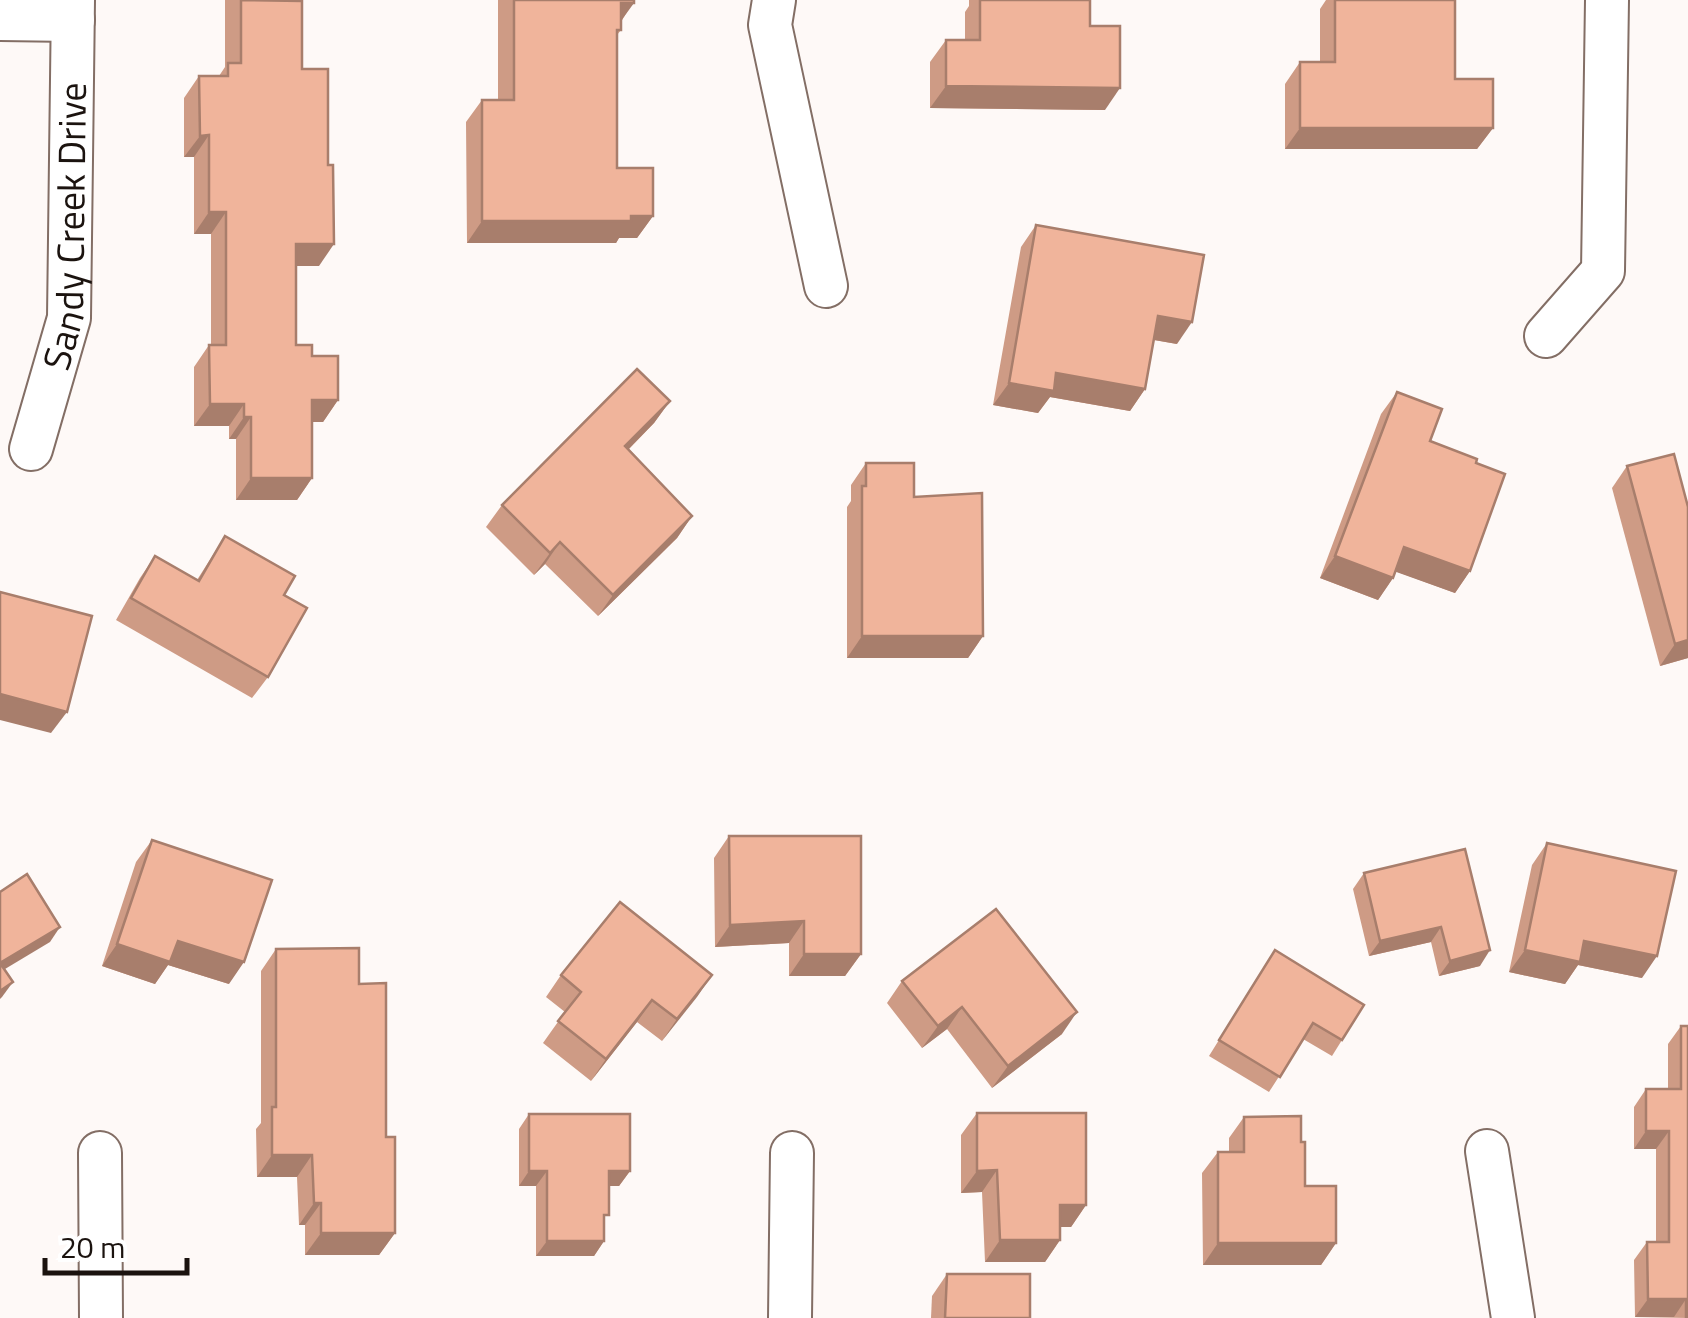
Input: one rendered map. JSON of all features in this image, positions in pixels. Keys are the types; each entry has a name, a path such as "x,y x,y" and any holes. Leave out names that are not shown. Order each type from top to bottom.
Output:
{"street":[{"path":"774,0 770,25 826,286"},
{"path":"1546,336 1603,271 1607,0"},
{"path":"0,19 73,10"},
{"name":"Sandy Creek Drive","path":"31,448 69,318 73,10"},
{"path":"1486,1151 1513,1318"},
{"path":"100,1153 101,1318"},
{"path":"790,1318 792,1153"}],"building":[{"path":"241,0 302,1 302,69 328,69 328,165 333,165 334,244 296,244 296,345 312,345 312,356 338,356 338,400 312,400 312,478 251,478 251,417 244,417 244,404 210,404 209,345 226,345 226,212 209,212 209,135 200,136 199,76 228,76 228,63 241,63"},
{"path":"514,0 634,0 621,3 621,30 617,30 617,168 653,168 653,216 631,216 631,221 482,221 482,100 514,100"},
{"path":"980,0 1090,0 1090,26 1120,26 1120,88 946,86 946,40 980,40"},
{"path":"1335,0 1455,0 1455,79 1493,79 1493,128 1300,128 1300,62 1335,62"},
{"path":"1036,225 1204,255 1192,322 1158,316 1145,389 1056,373 1054,391 1009,383"},
{"path":"637,369 670,401 625,446 692,516 613,595 560,542 550,553 502,505"},
{"path":"1397,392 1442,409 1430,441 1505,474 1470,571 1404,547 1393,578 1335,556"},
{"path":"1674,454 1688,507 1688,640 1675,644 1627,466"},
{"path":"866,463 914,463 914,497 982,493 983,636 862,636 862,486 866,486"},
{"path":"225,536 295,576 284,595 307,608 268,677 131,598 155,556 199,581"},
{"path":"0,592 92,616 67,712 0,694"},
{"path":"729,836 861,836 861,954 804,954 804,921 730,925"},
{"path":"152,840 272,880 244,962 178,941 170,962 117,944"},
{"path":"1547,843 1676,871 1657,956 1584,941 1580,962 1525,950"},
{"path":"1465,849 1490,950 1450,961 1441,927 1380,941 1364,873"},
{"path":"27,874 60,927 0,963 0,892"},
{"path":"620,902 712,975 677,1019 652,1000 606,1059 558,1021 581,992 561,975"},
{"path":"996,909 1077,1012 1008,1066 962,1007 938,1026 902,981"},
{"path":"359,948 359,984 386,983 386,1137 395,1137 395,1233 321,1233 321,1203 314,1203 312,1155 272,1155 272,1107 276,1107 276,949"},
{"path":"1275,950 1364,1005 1342,1040 1313,1023 1280,1077 1219,1040"},
{"path":"0,963 13,982 0,991"},
{"path":"1681,1026 1688,1026 1688,1318 1686,1299 1648,1299 1647,1242 1669,1242 1669,1131 1646,1131 1646,1089 1681,1089"},
{"path":"977,1113 1086,1113 1086,1205 1060,1205 1060,1240 1000,1240 997,1170 977,1171"},
{"path":"529,1114 630,1114 630,1171 609,1171 609,1215 604,1215 604,1241 547,1241 547,1171 529,1171"},
{"path":"1301,1116 1305,1186 1336,1186 1336,1243 1218,1243 1218,1152 1244,1152 1244,1117"},
{"path":"947,1274 1030,1274 1030,1318 945,1318"}]}
